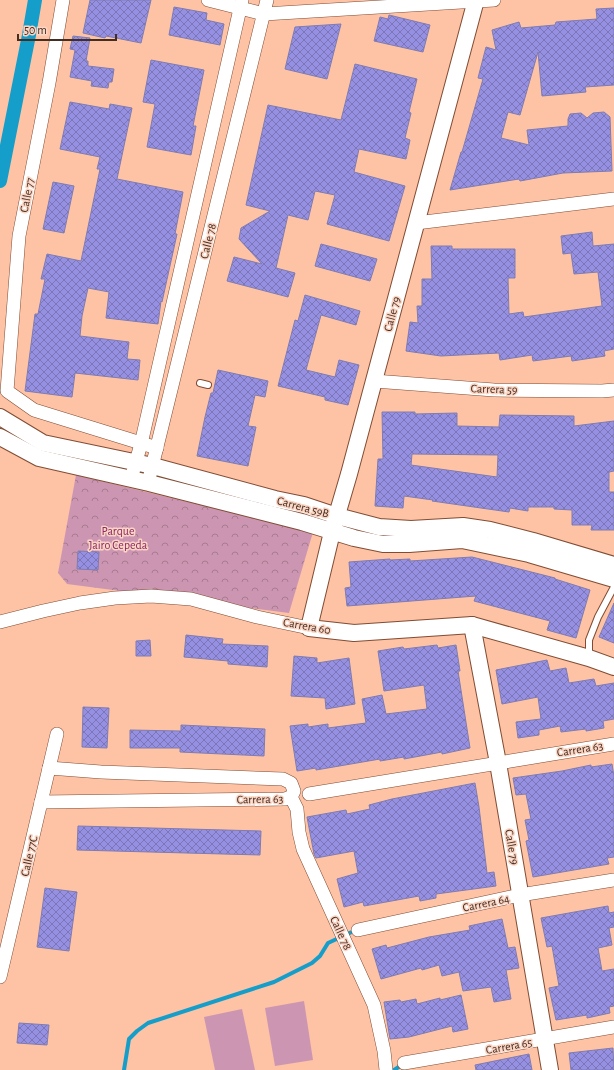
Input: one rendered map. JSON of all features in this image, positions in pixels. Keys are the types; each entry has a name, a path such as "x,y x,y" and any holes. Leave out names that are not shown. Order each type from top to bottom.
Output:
{"street":[{"name":"Calle 77","path":"63,0 49,83 19,236 7,392 34,410 141,444"},
{"path":"208,0 241,4 264,14 494,0"},
{"name":"Calle 78","path":"148,483 267,0"},
{"name":"Calle 79","path":"309,628 332,532 476,1"},
{"name":"Calle 78","path":"131,479 141,444 241,4"},
{"path":"416,223 614,199"},
{"name":"Carrera 59","path":"374,381 494,390 614,390"},
{"name":"Carrera 59B","path":"0,417 44,443 153,466 275,499 304,505 337,516 379,527 411,529 463,526 490,530 531,548 614,579"},
{"name":"Carrera 59B","path":"0,437 40,458 148,483 302,522 354,538 383,544 462,540 531,548 614,565"},
{"path":"141,444 157,448"},
{"name":"Carrera 60","path":"0,622 80,603 115,598 151,596 191,599 257,617 309,628 354,633 472,625 589,658 614,667"},
{"name":"Calle 79","path":"472,625 498,763 550,1070"},
{"name":"Calle 77C","path":"0,977 57,734"},
{"name":"Carrera 63","path":"309,794 614,744"},
{"name":"Carrera 63","path":"41,802 285,799 291,797 294,792 292,785 287,780 283,779 101,772 50,768"},
{"name":"Calle 78","path":"291,797 297,809 299,832 304,849 374,1005 384,1051 386,1070"},
{"name":"Carrera 64","path":"358,930 520,896 614,880"},
{"name":"Carrera 65","path":"404,1063 614,1027"}],"lane":[{"path":"200,383 208,385"},
{"path":"589,658 590,640 598,617 614,587"}],"green space":[{"name":"Parque Jairo Cepeda","path":"76,475 313,532 289,613 67,584 58,573"},
{"path":"304,1001 313,1060 275,1066 265,1008"},
{"path":"242,1009 255,1070 215,1070 204,1017"}],"building":[{"path":"90,0 151,0 141,43 83,33"},
{"path":"174,7 207,13 206,20 224,24 220,45 169,35"},
{"path":"614,8 614,85 585,87 586,92 542,96 538,52 520,115 508,112 501,138 529,145 527,130 568,126 570,114 581,113 587,118 593,113 604,112 610,117 612,171 563,173 520,181 519,179 450,190 483,79 478,78 486,47 496,50 492,30 519,22 521,28 555,25 556,22 597,19 596,9"},
{"path":"389,15 430,25 423,52 374,41 380,17 388,19"},
{"path":"341,24 327,79 285,69 295,27"},
{"path":"73,36 90,38 86,61 88,61 88,66 114,69 112,82 109,82 108,88 91,86 92,81 70,77 75,50 70,49"},
{"path":"151,60 204,70 193,126 196,126 191,155 147,147 155,104 143,102"},
{"path":"355,64 417,79 409,112 411,113 405,138 410,140 406,159 359,149 354,172 405,186 389,241 327,224 335,195 315,191 308,220 288,215 276,268 295,273 288,297 227,281 234,257 262,264 239,239 241,228 270,211 246,205 268,105 341,120"},
{"path":"70,102 109,109 110,104 132,108 117,179 183,192 175,234 177,234 162,302 161,301 158,324 106,318 109,292 88,288 82,316 80,336 129,342 127,359 140,360 138,380 75,373 72,397 25,391 35,314 38,314 45,279 41,279 47,254 81,261 100,169 97,169 100,157 60,149"},
{"path":"53,182 74,186 64,233 43,229"},
{"path":"592,232 593,246 614,244 614,349 604,351 605,356 572,361 571,356 533,361 532,355 500,360 499,353 441,356 406,351 410,322 418,323 417,306 422,306 422,279 432,279 431,246 452,246 452,249 515,249 515,278 508,278 509,314 523,312 524,317 602,306 598,272 574,274 571,253 563,254 561,236"},
{"path":"321,244 377,259 370,281 315,266"},
{"path":"305,295 360,311 356,325 321,315 306,370 335,377 339,360 359,365 348,405 325,400 325,397 278,386 295,320 298,321"},
{"path":"218,370 268,381 265,397 255,395 248,426 256,427 248,466 197,456 205,417 211,393 213,393"},
{"path":"382,412 415,412 415,414 457,413 457,426 499,427 500,415 574,416 574,426 614,421 614,471 609,472 609,492 614,492 614,530 591,530 592,525 572,525 572,510 554,509 554,507 528,507 528,511 510,508 509,512 404,496 403,508 375,506 378,459 383,459","holes":["412,454 498,455 497,477 411,465"]},
{"path":"78,551 99,552 98,570 77,569"},
{"path":"472,557 555,578 590,590 576,638 547,630 550,621 474,601 476,596 347,606 345,588 351,587 349,562 390,559 410,559 410,561"},
{"path":"614,603 614,643 599,637"},
{"path":"186,635 223,639 222,644 268,646 267,667 228,664 228,661 184,657"},
{"path":"150,640 151,656 136,656 136,641"},
{"path":"437,645 438,648 456,645 460,671 458,671 470,748 442,754 442,752 404,759 404,757 380,761 380,759 316,770 316,768 297,771 290,726 308,724 308,727 328,724 328,728 366,723 362,699 382,695 386,714 427,709 424,685 384,691 378,651 403,647 404,649"},
{"path":"294,656 317,658 317,663 349,658 355,704 326,709 325,698 291,696"},
{"path":"547,660 550,671 566,668 569,683 594,679 596,686 614,683 614,719 603,721 604,728 586,731 586,729 561,732 560,726 539,730 539,735 518,738 516,722 541,719 538,697 502,704 496,670"},
{"path":"83,707 109,708 107,748 82,747"},
{"path":"181,725 265,729 264,756 180,752 180,748 130,748 130,730 181,731"},
{"path":"612,764 614,776 614,857 607,858 609,864 533,877 526,841 529,840 525,820 531,819 526,794 516,795 513,778 591,765 591,767"},
{"path":"475,783 487,873 494,872 496,886 436,894 436,898 420,901 419,896 364,906 363,902 344,907 337,879 358,873 354,851 316,858 307,817 346,810 347,814 370,809 369,805 392,799"},
{"path":"78,826 261,831 260,855 77,850"},
{"path":"45,888 77,892 69,951 37,947"},
{"path":"608,906 609,913 614,912 614,927 609,928 612,945 598,948 602,971 614,969 614,1006 609,1007 610,1013 587,1018 587,1015 556,1020 549,988 559,986 552,946 547,947 541,918"},
{"path":"502,919 508,948 515,947 519,968 506,970 511,999 494,1002 491,987 463,991 459,972 442,976 439,965 422,970 421,968 381,979 372,949 386,945 387,948 429,937 470,930 469,926"},
{"path":"461,995 468,1029 453,1032 452,1026 409,1037 390,1039 384,1002 400,1000 401,1002 416,999 417,1004 440,998 440,1000"},
{"path":"19,1023 49,1025 47,1045 17,1043"},
{"path":"613,1048 614,1070 571,1070 569,1053"},
{"path":"529,1054 532,1070 476,1070 475,1065"}],"waterway":[{"path":"0,181 35,0"},
{"path":"124,1070 129,1039 148,1023 274,982 312,963 320,956 328,943 356,930"},
{"path":"394,1070 402,1065"}]}
